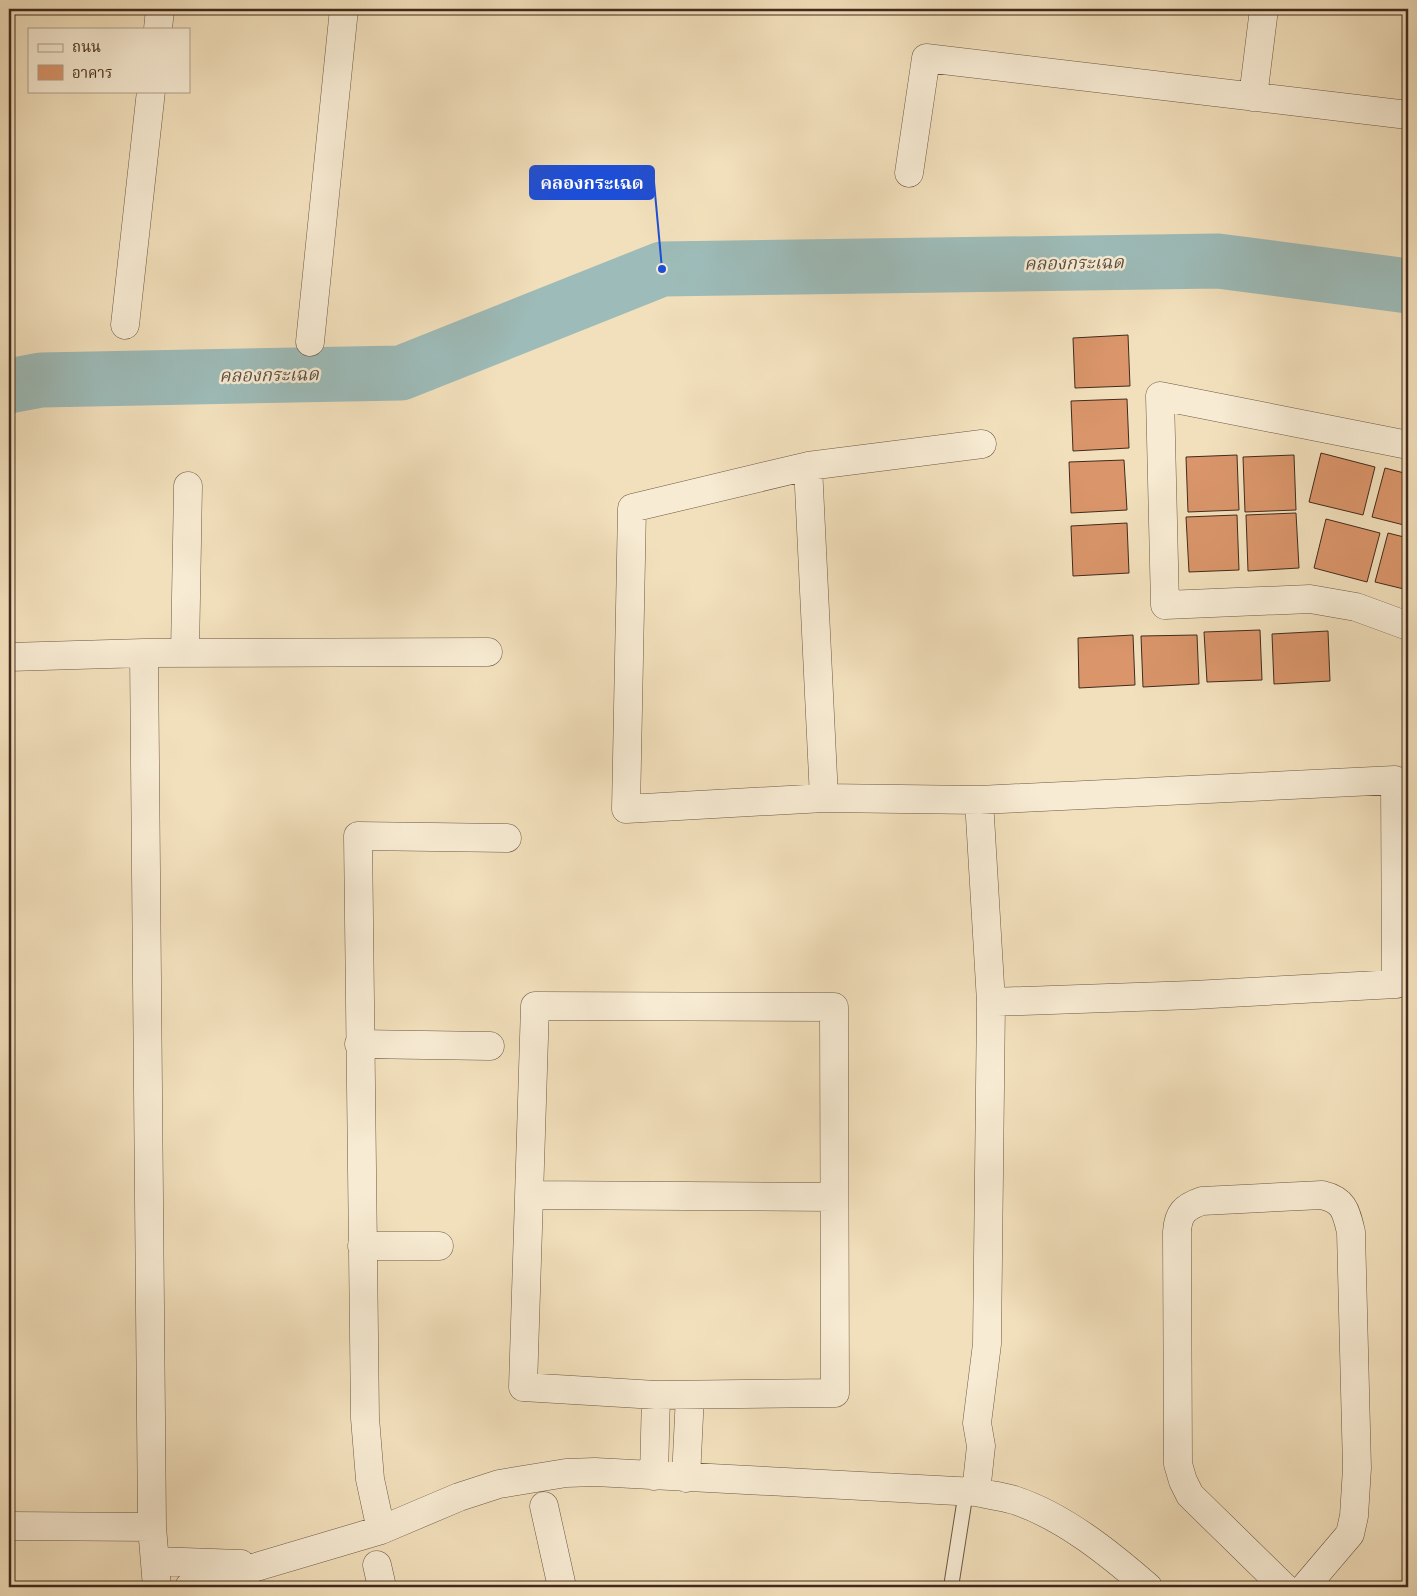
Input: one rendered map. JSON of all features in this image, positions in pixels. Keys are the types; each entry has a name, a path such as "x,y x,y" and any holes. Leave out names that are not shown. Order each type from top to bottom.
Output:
{"street":[{"path":"158,28 160,9"},
{"path":"310,342 344,9"},
{"path":"1253,96 1264,9"},
{"path":"909,173 926,58 1408,115"},
{"path":"125,325 151,92"},
{"path":"1408,444 1160,396 1165,605 1310,599 1356,607 1408,626"},
{"path":"982,444 808,466 632,508 626,809 824,798 979,800 1395,780 1396,984 1193,995 991,1002"},
{"path":"808,466 824,798"},
{"path":"186,653 188,486"},
{"path":"9,657 186,653 488,652"},
{"path":"144,654 152,1527 156,1574 263,1565"},
{"path":"967,1491 981,1446 977,1424 987,1344 991,1002 979,800"},
{"path":"381,1530 370,1479 365,1418 359,1044 358,836 507,838"},
{"path":"535,1006 834,1007 835,1393 656,1394 523,1387 529,1195 535,1006"},
{"path":"359,1044 490,1046"},
{"path":"529,1195 834,1198"},
{"path":"1284,1587 1190,1495 1182,1482 1178,1464 1177,1225 1178,1218 1184,1209 1202,1201 1322,1195 1333,1198 1342,1205 1348,1218 1351,1232 1357,1468 1354,1516 1350,1534 1305,1587"},
{"path":"362,1246 439,1246"},
{"path":"654,1476 656,1394"},
{"path":"686,1478 690,1394"},
{"path":"189,1587 381,1530 459,1497 499,1484 536,1476 595,1472 967,1491 1014,1500 1061,1522 1109,1554 1148,1587"},
{"path":"544,1506 562,1587"},
{"path":"9,1526 152,1527"}],"lane":[{"path":"951,1587 967,1491"}],"building":[{"path":"1128,335 1130,386 1075,388 1073,338"},
{"path":"1127,399 1129,448 1073,451 1071,401"},
{"path":"1321,453 1375,467 1363,515 1309,502"},
{"path":"1237,455 1239,510 1188,512 1186,457"},
{"path":"1294,455 1296,510 1245,512 1243,457"},
{"path":"1124,460 1127,510 1071,513 1069,462"},
{"path":"1385,468 1408,474 1408,526 1372,517"},
{"path":"1296,513 1299,568 1248,571 1246,515"},
{"path":"1237,515 1239,570 1189,572 1186,517"},
{"path":"1326,519 1380,533 1367,582 1314,568"},
{"path":"1127,523 1129,573 1073,576 1071,526"},
{"path":"1388,533 1408,538 1408,590 1375,582"},
{"path":"1260,630 1262,680 1207,682 1204,632"},
{"path":"1328,631 1330,681 1274,684 1272,634"},
{"path":"1133,635 1135,685 1079,688 1078,638"},
{"path":"1197,635 1199,684 1143,687 1141,636"}],"waterway":[{"name":"คลองกระเฉด","path":"9,386 41,380 401,373 662,269 1218,261 1408,286"}],"place":[{"name":"คลองกระเฉด","path":"662,269"}]}
